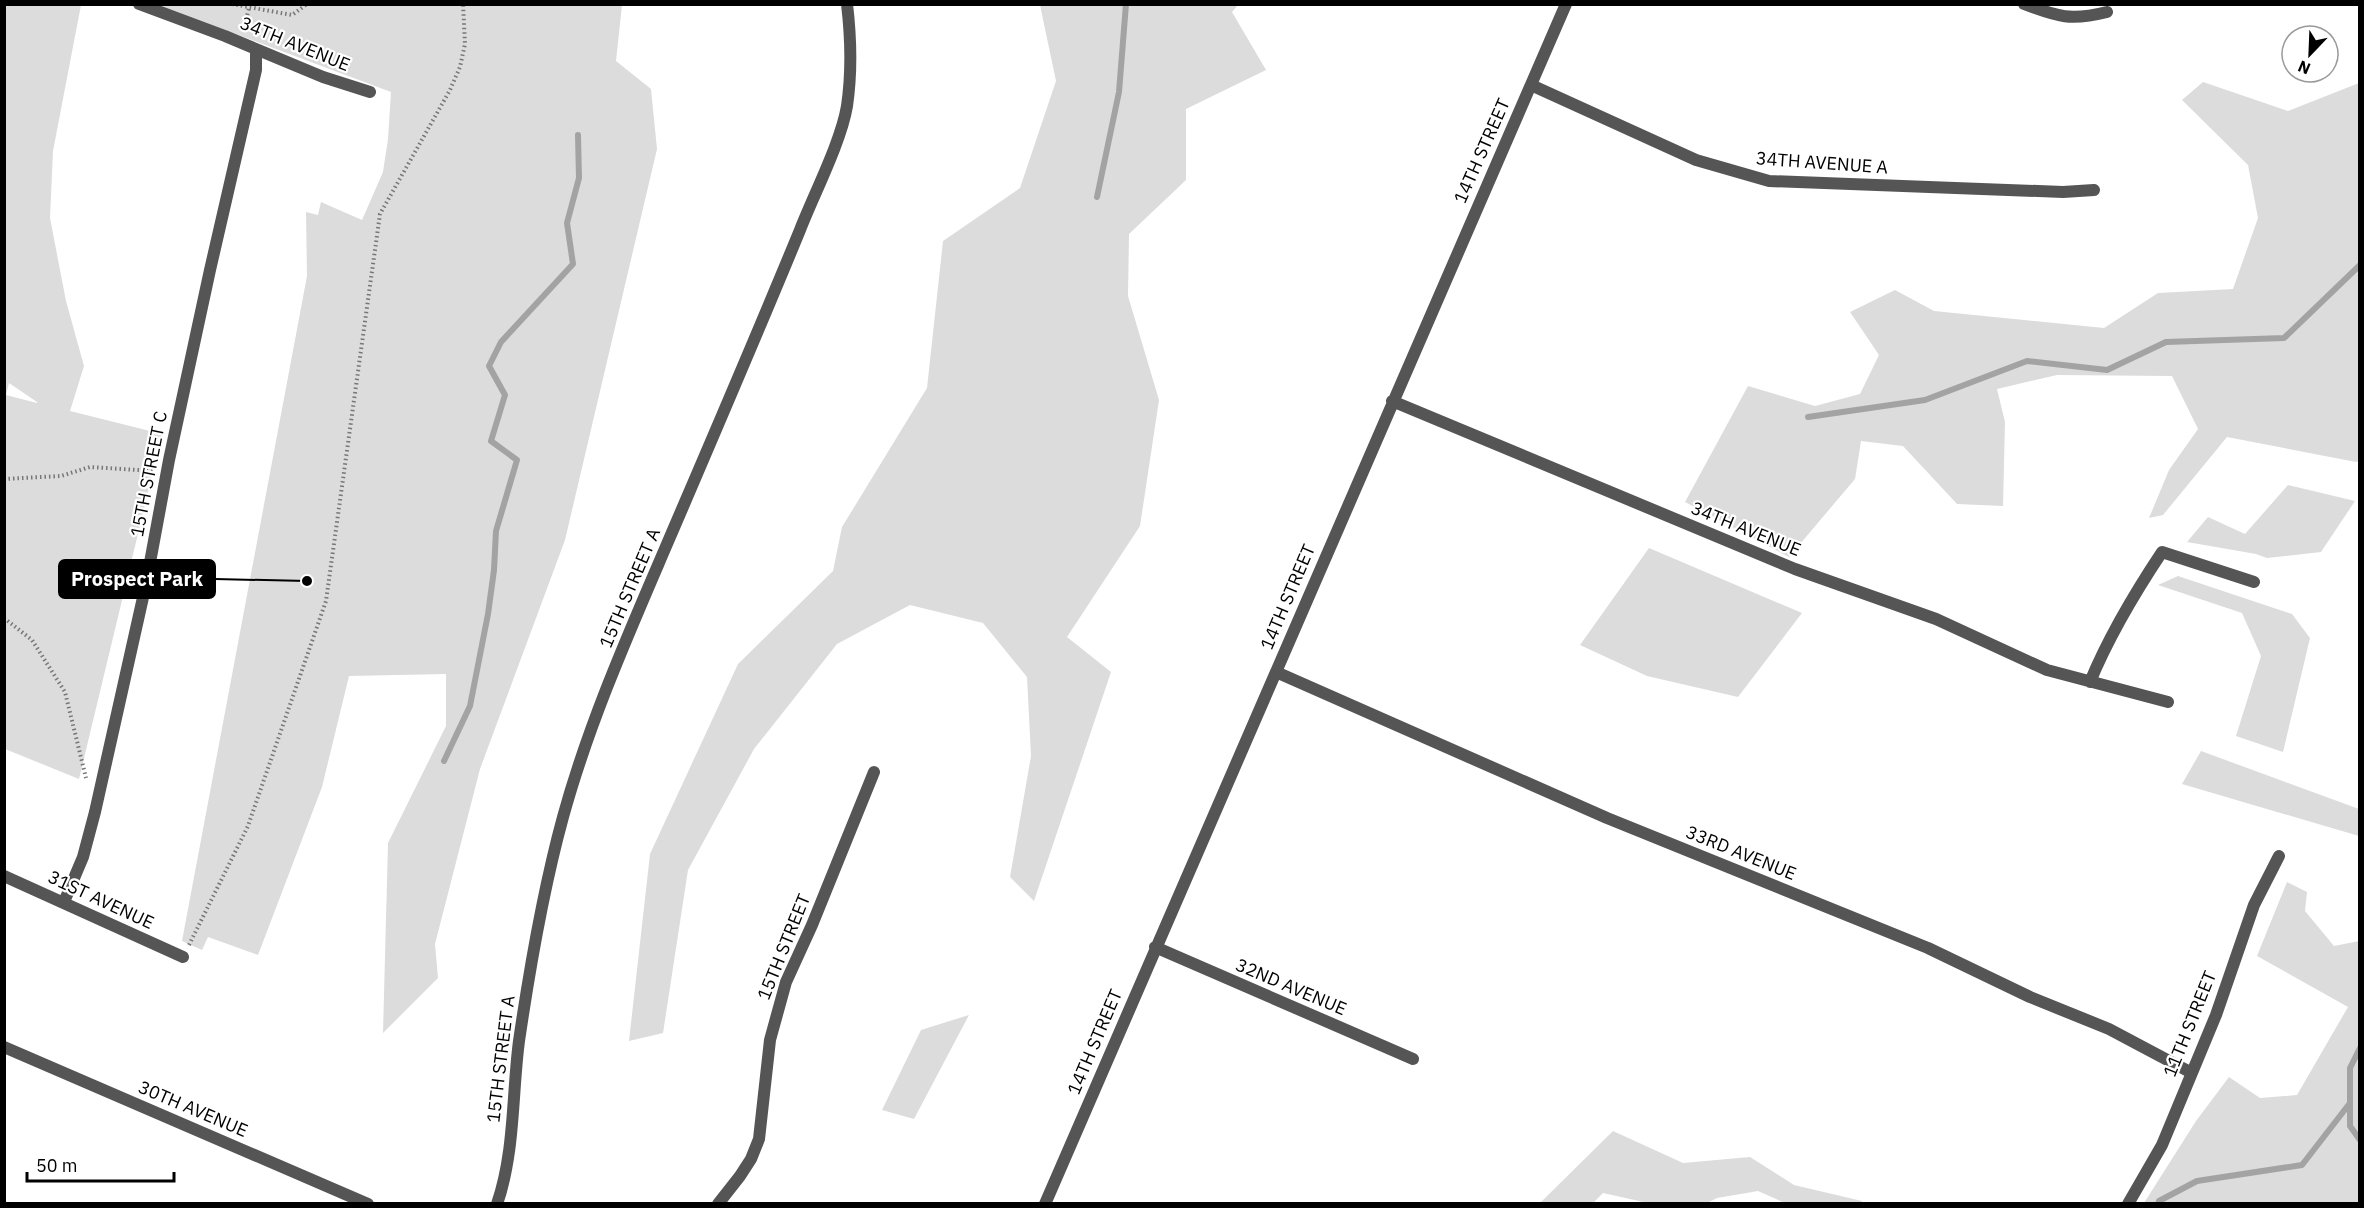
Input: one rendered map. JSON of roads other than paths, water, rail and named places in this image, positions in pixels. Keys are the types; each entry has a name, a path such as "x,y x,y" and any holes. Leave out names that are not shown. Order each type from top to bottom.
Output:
{"street":[{"name":"34TH AVENUE","path":"139,4 225,36 323,77 370,92"},
{"name":"15TH STREET A","path":"497,1203 508,1155 519,1042 551,862 564,813 635,619 837,140 847,108 850,71 847,4"},
{"name":"14TH STREET","path":"1045,1203 1566,4"},
{"path":"2024,4 2055,16 2074,18 2107,12"},
{"name":"15TH STREET C","path":"64,902 83,857 146,584 166,472 256,70 256,50"},
{"name":"34TH AVENUE A","path":"1531,85 1696,160 1769,181 2063,192 2094,190"},
{"name":"34TH AVENUE","path":"1392,401 1784,564 1936,619 2047,670 2168,702"},
{"path":"2090,682 2127,604 2162,552 2254,582"},
{"name":"33RD AVENUE","path":"1276,672 1607,818 1928,948 2030,997 2109,1029 2190,1072"},
{"name":"15TH STREET","path":"718,1203 751,1159 759,1139 771,1040 786,982 812,925 874,772"},
{"name":"11TH STREET","path":"2128,1203 2162,1145 2190,1072 2216,1015 2254,905 2279,856"},
{"name":"31ST AVENUE","path":"4,876 183,957"},
{"name":"32ND AVENUE","path":"1155,947 1413,1059"},
{"name":"30TH AVENUE","path":"4,1047 368,1203"}],"waterway":[{"path":"1097,197 1119,92 1126,4"},
{"path":"444,761 470,706 488,614 496,531 517,460 491,441 505,395 489,366 501,342 573,264 567,223 579,178 578,135"},
{"path":"1808,417 1925,400 2027,361 2107,370 2166,342 2284,338 2360,265"},
{"path":"2360,1048 2350,1068 2350,1126 2360,1140"},
{"path":"2158,1204 2159,1201 2197,1181 2302,1165 2350,1103"}],"place":[{"name":"Prospect Park","path":"307,581"}]}
